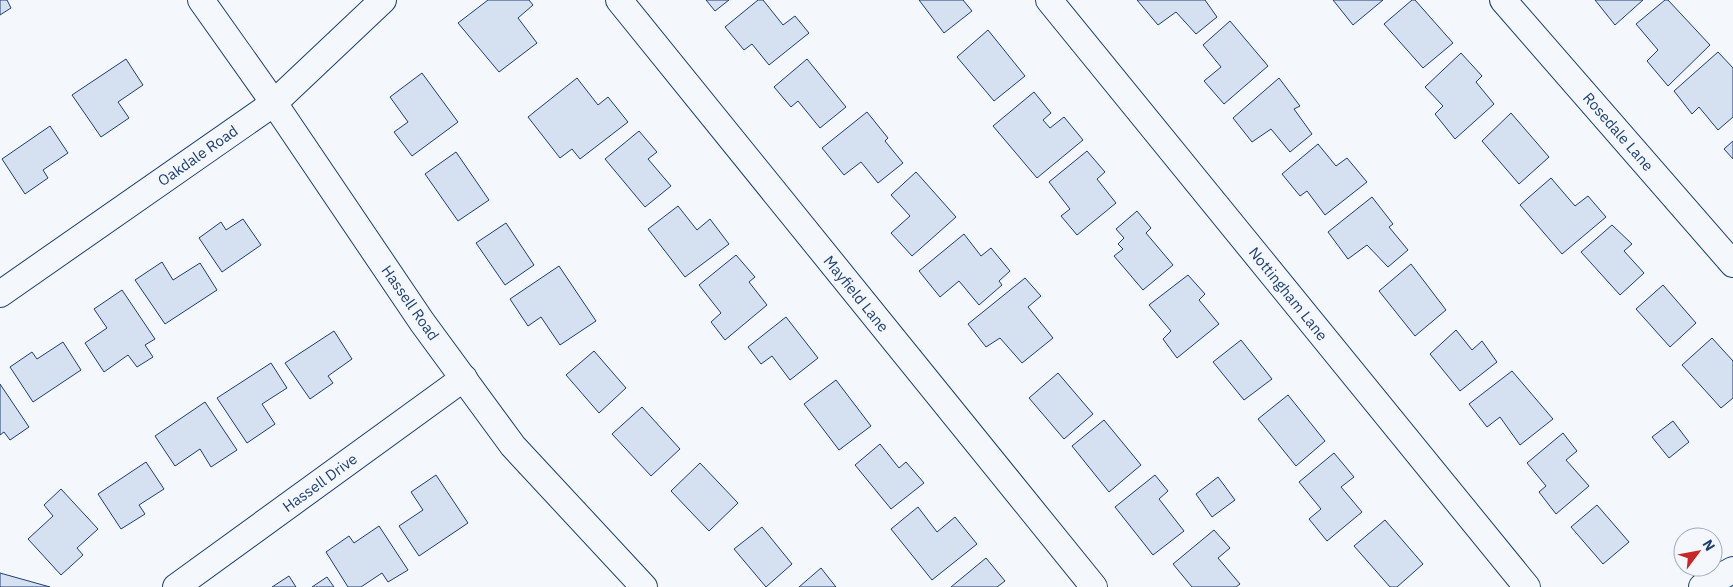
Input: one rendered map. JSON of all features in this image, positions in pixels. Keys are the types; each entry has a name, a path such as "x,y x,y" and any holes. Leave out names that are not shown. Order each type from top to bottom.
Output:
{"street":[{"name":"Hassell Road","path":"201,0 274,103 422,322 513,446 644,587"},
{"name":"Oakdale Road","path":"0,294 274,103 383,0"},
{"name":"Mayfield Lane","path":"619,0 1094,587"},
{"name":"Nottingham Lane","path":"1049,0 1527,587"},
{"name":"Rosedale Lane","path":"1503,0 1733,264"},
{"name":"Hassell Drive","path":"176,587 464,378"},
{"path":"1702,587 1733,570"}],"building":[{"path":"0,0 7,0 11,8 0,15"},
{"path":"488,0 529,0 533,5 518,18 537,43 499,72 458,23"},
{"path":"706,0 729,0 715,11"},
{"path":"758,0 763,0 783,25 795,16 809,33 769,65 752,44 744,50 725,27"},
{"path":"919,0 963,0 972,11 944,33"},
{"path":"1137,0 1205,0 1217,17 1196,34 1176,12 1158,25"},
{"path":"1333,0 1383,0 1353,25"},
{"path":"1412,0 1415,0 1453,43 1423,68 1384,24"},
{"path":"1595,0 1643,0 1615,25"},
{"path":"1665,0 1668,0 1710,45 1668,86 1647,61 1658,50 1636,24"},
{"path":"1230,21 1268,66 1224,104 1204,81 1221,67 1203,45"},
{"path":"988,30 1025,76 994,101 957,57"},
{"path":"1718,52 1733,68 1733,117 1718,130 1699,107 1692,114 1674,91"},
{"path":"1461,53 1482,76 1476,82 1494,104 1455,139 1435,114 1443,106 1425,87"},
{"path":"126,59 143,85 118,102 129,118 101,137 72,95"},
{"path":"807,59 846,107 820,128 798,101 791,107 774,87"},
{"path":"422,73 458,122 412,156 394,132 408,122 390,97"},
{"path":"577,78 598,105 608,97 628,122 580,159 572,149 560,158 528,117"},
{"path":"1279,78 1300,106 1294,109 1312,134 1290,152 1271,129 1252,142 1233,118"},
{"path":"1034,92 1051,113 1043,120 1050,128 1064,117 1083,140 1037,178 993,126"},
{"path":"867,112 888,138 885,141 903,163 878,183 861,162 844,175 822,148"},
{"path":"1511,113 1549,157 1519,184 1482,141"},
{"path":"50,126 68,153 43,170 48,178 25,194 2,159"},
{"path":"639,131 657,152 648,159 671,186 645,207 605,159"},
{"path":"1733,141 1733,159 1724,149"},
{"path":"1318,144 1336,166 1347,158 1367,182 1325,215 1307,191 1300,196 1282,174"},
{"path":"1087,151 1105,172 1097,179 1116,203 1077,235 1061,216 1070,209 1049,182"},
{"path":"456,152 489,200 458,221 425,174"},
{"path":"916,172 956,217 912,256 891,233 910,216 891,195"},
{"path":"1551,178 1575,206 1588,196 1606,217 1562,254 1520,205"},
{"path":"1372,197 1393,224 1389,227 1408,250 1388,267 1367,245 1348,259 1328,232"},
{"path":"678,206 697,230 710,219 729,244 685,277 648,229"},
{"path":"1137,211 1151,228 1146,233 1173,265 1143,290 1114,256 1123,249 1118,244 1124,238 1116,229"},
{"path":"243,219 261,245 222,272 199,238 221,222 226,230"},
{"path":"506,223 534,265 505,285 476,243"},
{"path":"1612,225 1632,244 1624,251 1644,273 1620,295 1581,252"},
{"path":"964,234 981,256 991,248 1010,271 999,281 1002,285 979,305 959,281 940,297 919,271"},
{"path":"736,255 755,277 749,282 767,305 725,340 711,322 721,313 699,285"},
{"path":"162,262 173,280 200,263 217,290 165,324 135,280"},
{"path":"1411,264 1446,310 1415,336 1379,291"},
{"path":"559,266 596,321 560,345 541,317 528,326 510,299"},
{"path":"1188,275 1205,294 1199,300 1219,324 1177,358 1163,339 1171,331 1149,305"},
{"path":"1025,278 1041,296 1028,307 1053,338 1022,363 1000,338 986,347 968,324"},
{"path":"1663,285 1696,323 1670,347 1636,309"},
{"path":"122,290 155,339 145,345 153,357 137,367 128,355 104,372 85,343 107,328 94,309"},
{"path":"786,317 818,358 790,380 772,356 761,364 748,347"},
{"path":"1456,330 1472,350 1482,341 1497,362 1460,391 1430,354"},
{"path":"334,331 352,359 328,376 333,383 310,399 285,363"},
{"path":"1712,338 1733,361 1733,398 1721,408 1682,365"},
{"path":"1241,340 1272,379 1244,400 1213,362"},
{"path":"63,342 81,370 33,402 10,367 32,352 37,359"},
{"path":"594,351 626,388 599,413 566,375"},
{"path":"271,363 287,388 262,404 275,424 247,443 217,398"},
{"path":"1512,371 1553,419 1520,445 1500,417 1487,427 1469,404"},
{"path":"1058,373 1093,414 1064,439 1029,398"},
{"path":"836,380 871,426 839,450 804,404"},
{"path":"0,384 29,427 10,440 4,432 0,435"},
{"path":"1288,395 1325,441 1296,466 1258,419"},
{"path":"205,402 237,450 211,467 200,449 175,466 155,436"},
{"path":"642,407 680,449 651,476 612,434"},
{"path":"1104,420 1141,465 1109,492 1072,446"},
{"path":"1673,421 1689,442 1669,458 1652,437"},
{"path":"1563,433 1577,451 1566,460 1589,486 1556,514 1539,492 1546,486 1527,463"},
{"path":"880,444 899,468 906,462 924,483 891,509 855,465"},
{"path":"1334,453 1354,477 1341,487 1362,512 1327,541 1309,519 1321,509 1299,482"},
{"path":"146,462 164,489 139,505 145,514 121,529 98,494"},
{"path":"700,463 738,503 709,531 671,491"},
{"path":"436,475 468,523 419,556 399,526 423,510 411,492"},
{"path":"1155,475 1168,491 1159,499 1184,531 1153,555 1115,507"},
{"path":"1218,477 1235,500 1212,517 1196,494"},
{"path":"61,489 98,529 77,548 83,555 61,575 28,539 53,516 44,505"},
{"path":"1597,505 1629,542 1603,564 1571,527"},
{"path":"918,507 937,532 955,517 977,544 932,580 891,529"},
{"path":"1385,520 1423,564 1397,587 1390,587 1354,546"},
{"path":"379,526 408,570 388,582 382,573 361,587 348,587 326,552 349,536 354,543"},
{"path":"762,527 792,564 766,587 734,549"},
{"path":"1214,530 1230,548 1218,558 1240,584 1236,587 1192,587 1173,564"},
{"path":"986,558 1005,581 997,587 951,587"},
{"path":"821,568 836,587 799,587"},
{"path":"0,573 50,587 0,587"},
{"path":"289,576 296,587 272,587"},
{"path":"327,577 334,587 312,587"}]}
